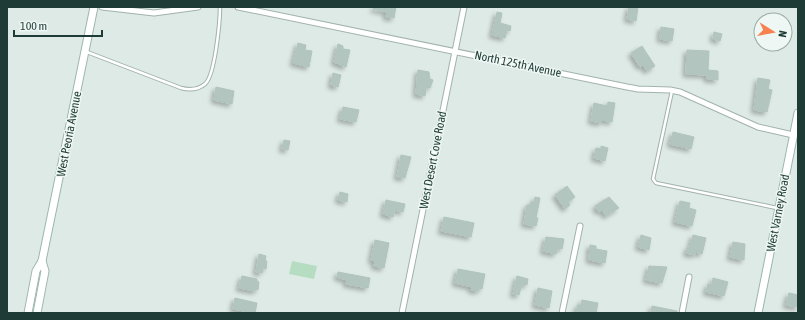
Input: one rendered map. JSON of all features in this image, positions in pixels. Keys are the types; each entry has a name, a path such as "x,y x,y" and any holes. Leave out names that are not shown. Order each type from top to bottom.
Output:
{"main road":[{"name":"West Peoria Avenue","path":"28,313 36,271 42,261 94,7"},
{"name":"West Varney Road","path":"758,313 798,113"},
{"name":"West Peoria Avenue","path":"36,313 45,271 42,261"}],"street":[{"path":"102,7 154,12 198,7"},
{"name":"North 125th Avenue","path":"238,7 627,87 672,90 758,127 794,135"},
{"name":"West Desert Cove Road","path":"402,313 464,7"},
{"path":"562,313 580,226"},
{"path":"682,313 689,277"}],"lane":[{"path":"85,52 181,88 193,89 200,87 209,79 218,37 220,7"},
{"path":"672,90 653,179 656,183 779,208"}],"green space":[{"path":"292,261 317,266 314,279 289,274"}],"building":[{"path":"374,7 396,7 394,18 386,17 387,12 373,9"},
{"path":"629,7 638,7 636,21 627,19"},
{"path":"497,12 502,13 500,23 511,26 510,31 507,30 505,38 492,35"},
{"path":"661,27 674,29 672,41 660,39"},
{"path":"714,32 722,34 720,41 713,39"},
{"path":"298,43 306,45 305,50 312,51 309,67 293,63"},
{"path":"338,44 343,46 343,49 350,50 346,67 334,62"},
{"path":"642,46 655,66 647,71 643,65 640,67 631,53"},
{"path":"687,50 709,51 708,70 718,71 718,80 707,79 707,75 686,74"},
{"path":"418,70 429,72 430,79 433,80 430,88 426,87 425,96 416,94"},
{"path":"333,73 341,75 338,87 331,85"},
{"path":"758,78 770,80 768,89 772,90 767,112 754,110"},
{"path":"216,87 234,91 232,104 214,100"},
{"path":"608,102 615,103 612,122 602,120 601,123 591,121 594,103 607,106"},
{"path":"343,107 359,110 356,122 340,119"},
{"path":"673,132 694,137 691,149 670,144"},
{"path":"284,140 290,141 288,150 282,149"},
{"path":"601,146 608,148 605,161 594,158 596,148 601,149"},
{"path":"401,155 411,157 405,178 397,177"},
{"path":"567,186 575,197 568,202 570,205 565,209 555,195"},
{"path":"340,192 348,194 347,202 338,200"},
{"path":"535,197 540,198 536,226 524,224 527,205 530,205 531,202 534,203"},
{"path":"609,197 619,208 606,216 602,210 599,212 595,206"},
{"path":"386,200 405,204 403,212 395,210 393,217 383,214"},
{"path":"680,201 690,203 689,208 696,210 692,226 675,222"},
{"path":"444,217 474,223 471,237 441,231"},
{"path":"641,235 651,238 649,250 638,247"},
{"path":"693,235 706,238 702,254 695,252 695,255 686,253 688,247 690,247"},
{"path":"546,237 564,239 562,249 557,248 556,254 543,251"},
{"path":"375,240 389,243 384,268 374,266 375,261 371,260"},
{"path":"733,242 745,244 744,260 730,257"},
{"path":"590,245 596,246 596,249 607,251 605,263 589,260"},
{"path":"259,254 266,256 265,261 267,261 266,269 263,268 262,273 256,272"},
{"path":"649,266 667,267 662,283 646,280"},
{"path":"458,269 485,274 482,289 479,288 479,291 471,290 472,287 455,283"},
{"path":"338,272 370,278 368,288 346,284 347,280 337,277"},
{"path":"242,276 257,279 259,282 258,290 256,289 255,291 239,288"},
{"path":"517,276 528,279 527,285 522,284 519,295 513,294"},
{"path":"713,278 728,282 724,296 706,292 708,284 712,285"},
{"path":"538,288 552,291 549,308 535,305"},
{"path":"789,293 798,295 798,307 786,305"},
{"path":"235,298 257,303 255,313 233,309"},
{"path":"582,300 598,303 596,313 576,311 578,305 581,305"},
{"path":"652,306 677,311 677,313 651,313"}]}
